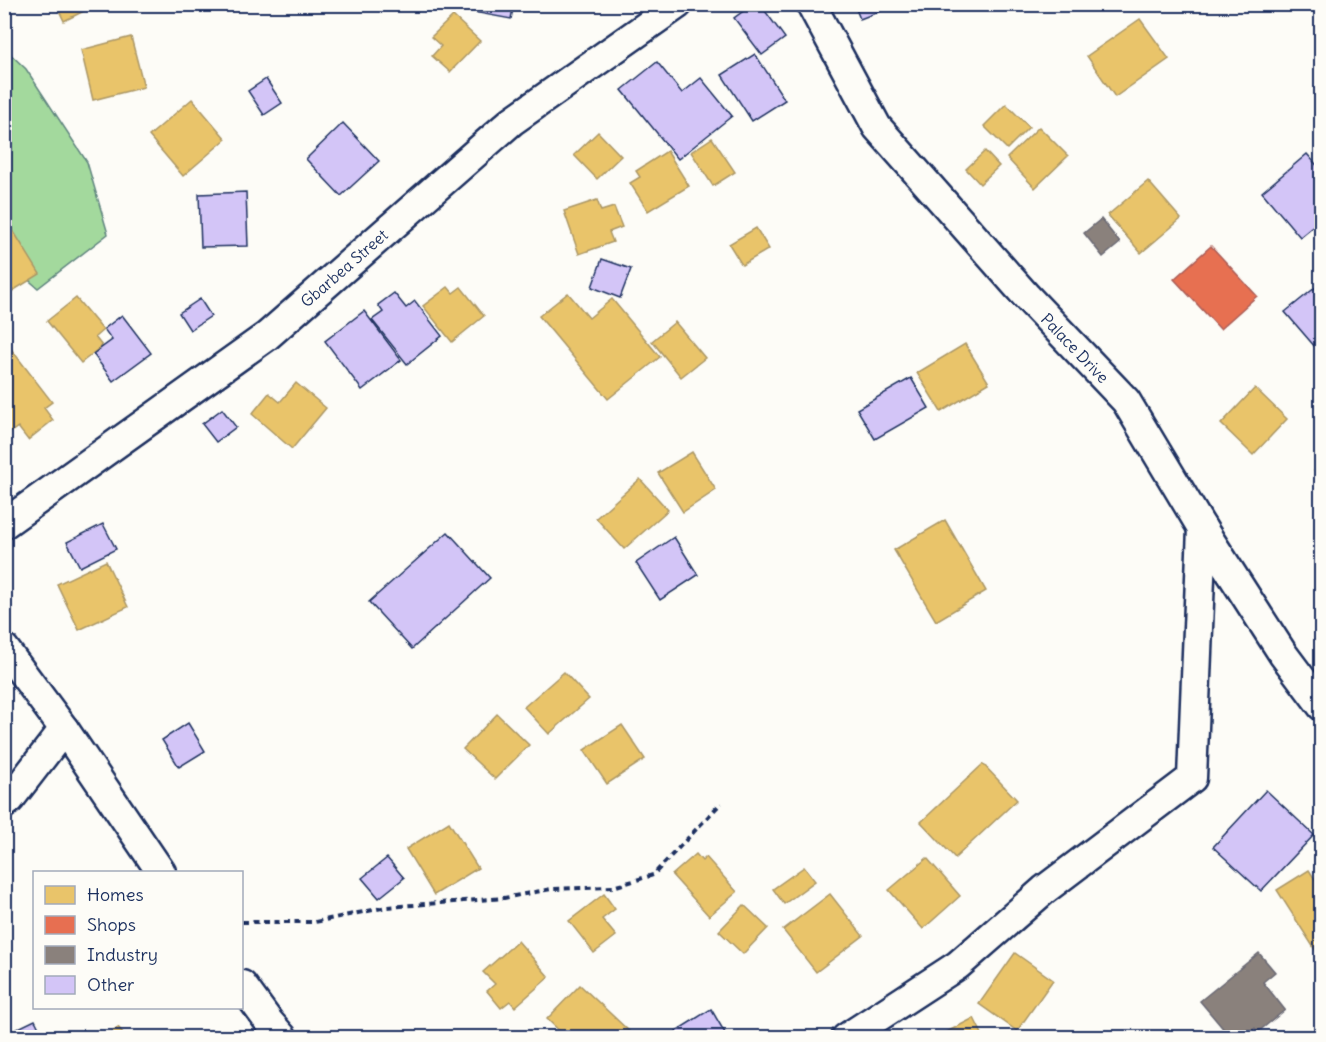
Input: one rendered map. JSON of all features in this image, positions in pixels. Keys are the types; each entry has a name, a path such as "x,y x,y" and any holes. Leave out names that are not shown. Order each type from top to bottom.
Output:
{"street":[{"name":"Gbarbea Street","path":"4,524 267,336 512,121 678,4"},
{"name":"Palace Drive","path":"811,4 877,127 1028,297 1126,401 1202,528 1283,654 1322,706"},
{"path":"846,1038 958,965 1044,890 1192,778 1202,528"},
{"path":"4,648 64,729 160,871"},
{"path":"4,804 64,729"},
{"path":"243,986 283,1038"}],"path":[{"path":"243,922 315,922 387,907 504,898 551,889 613,887 653,875 721,802"}],"green space":[{"path":"4,48 26,69 87,162 108,234 38,288 5,260"}],"building: Homes":[{"path":"56,4 98,4 64,21"},
{"path":"313,4 356,4 313,6"},
{"path":"453,16 480,41 450,72 432,56 441,46 431,37"},
{"path":"1140,19 1169,59 1115,97 1087,56"},
{"path":"131,37 144,87 93,100 81,50"},
{"path":"192,99 226,139 183,176 149,136"},
{"path":"1006,104 1029,127 1007,149 984,126"},
{"path":"1039,127 1068,156 1035,188 1007,158"},
{"path":"598,132 621,156 597,179 574,155"},
{"path":"712,138 735,172 713,186 691,152"},
{"path":"667,151 689,186 648,211 630,183 640,177 636,171"},
{"path":"985,151 999,166 980,184 966,169"},
{"path":"1148,181 1181,219 1141,253 1108,215"},
{"path":"597,200 601,211 614,207 622,227 609,232 613,242 579,254 564,211"},
{"path":"9,224 40,274 6,295 4,293 4,226"},
{"path":"756,228 769,249 742,265 729,244"},
{"path":"448,287 453,293 461,287 484,316 452,342 423,306"},
{"path":"568,293 589,318 612,299 660,357 608,399 539,316"},
{"path":"76,298 103,330 95,337 102,346 81,363 47,321"},
{"path":"675,322 705,358 681,377 652,341"},
{"path":"965,344 989,383 941,412 917,373"},
{"path":"8,345 52,402 44,408 53,420 28,440 18,427 4,437 4,348"},
{"path":"296,383 326,408 292,449 252,414 269,393 280,402"},
{"path":"1255,388 1287,419 1253,455 1221,424"},
{"path":"692,452 716,490 683,512 658,473"},
{"path":"1322,463 1322,478 1314,471"},
{"path":"640,479 668,510 624,549 596,518"},
{"path":"945,520 986,591 936,621 894,550"},
{"path":"106,561 128,607 79,630 57,584"},
{"path":"564,672 589,699 549,734 524,707"},
{"path":"497,714 529,745 495,779 463,749"},
{"path":"622,725 645,759 607,784 584,750"},
{"path":"983,764 1017,800 955,858 921,822"},
{"path":"449,822 478,868 434,895 406,849"},
{"path":"696,854 702,861 706,857 737,892 709,916 672,875"},
{"path":"927,858 960,896 923,929 889,890"},
{"path":"804,867 815,881 784,904 773,889"},
{"path":"1309,870 1322,890 1321,959 1277,890"},
{"path":"604,894 615,909 602,919 616,936 594,953 569,921"},
{"path":"830,894 863,936 816,972 783,930"},
{"path":"744,905 768,928 743,954 719,931"},
{"path":"518,941 549,977 515,1007 510,1001 501,1008 487,991 495,984 483,972"},
{"path":"1015,953 1053,980 1017,1031 979,1004"},
{"path":"580,985 629,1031 623,1038 567,1038 547,1019"},
{"path":"974,1018 984,1038 935,1038"},
{"path":"118,1027 127,1038 104,1038"}],"building: Shops":[{"path":"1211,246 1257,296 1220,329 1174,279"}],"building: Industry":[{"path":"1101,219 1120,243 1103,257 1084,233"},
{"path":"1259,953 1275,972 1263,982 1285,1010 1258,1032 1255,1028 1244,1038 1231,1038 1200,1001"}],"building: Other":[{"path":"474,4 514,4 511,19 473,12"},
{"path":"753,4 760,4 785,38 762,55 734,18"},
{"path":"854,4 899,4 860,19"},
{"path":"755,54 785,100 752,121 722,75"},
{"path":"657,62 682,93 701,78 732,116 678,159 622,90"},
{"path":"266,79 282,103 264,115 248,91"},
{"path":"343,123 379,161 341,196 306,159"},
{"path":"1307,154 1322,171 1322,219 1300,237 1262,192"},
{"path":"246,192 248,246 201,247 199,194"},
{"path":"602,259 631,269 620,298 592,287"},
{"path":"1316,287 1322,293 1322,355 1285,312"},
{"path":"394,293 406,308 415,301 442,336 407,364 372,320 383,312 378,305"},
{"path":"200,299 211,316 190,330 179,313"},
{"path":"364,311 401,360 362,390 325,341"},
{"path":"122,315 151,353 113,381 93,354 112,340 104,329"},
{"path":"911,378 929,408 875,439 857,409"},
{"path":"222,409 236,427 216,442 202,424"},
{"path":"103,524 116,549 80,567 67,542"},
{"path":"448,532 490,578 412,649 369,602"},
{"path":"674,537 698,575 660,600 636,563"},
{"path":"188,723 205,751 179,767 162,740"},
{"path":"1266,790 1314,835 1261,891 1213,847"},
{"path":"387,858 404,878 379,898 362,878"},
{"path":"711,1009 728,1038 680,1038 676,1031"},
{"path":"35,1020 44,1038 13,1038 10,1032"}]}
